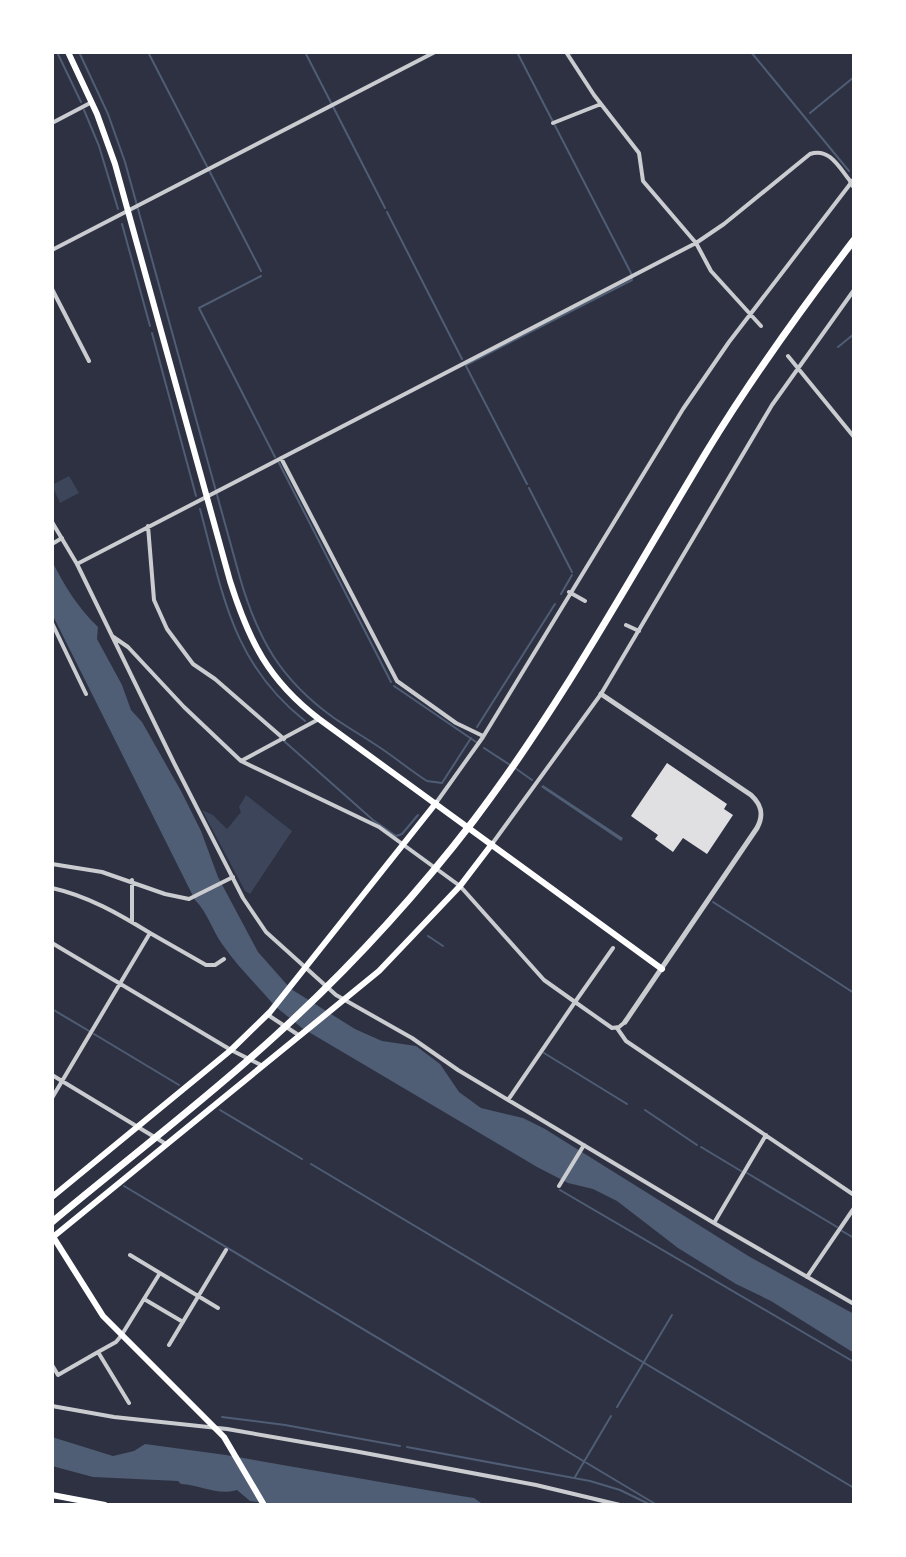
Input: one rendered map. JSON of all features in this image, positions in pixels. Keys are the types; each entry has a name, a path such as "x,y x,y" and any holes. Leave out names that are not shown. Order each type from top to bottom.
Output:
{"highway":[{"path":"520,759 736,405 854,240"},
{"path":"52,1224 237,1076 336,981 432,876 569,688 740,408 854,247"}],"main road":[{"path":"68,52 92,102 112,155 241,617 253,645 276,679 319,719 662,969"},
{"path":"52,1197 231,1050 269,1013 436,803"},
{"path":"264,1505 224,1437 121,1336 92,1302 52,1236 343,1001 403,948 460,886 492,844"},
{"path":"52,1495 105,1505"}],"street":[{"path":"52,250 435,52"},
{"path":"566,52 639,153 643,181 696,243 711,271 761,326"},
{"path":"52,123 92,102"},
{"path":"553,123 601,104"},
{"path":"77,564 696,243 814,152 821,152 833,159 853,183 750,313 683,409 483,737 436,803"},
{"path":"52,289 89,361"},
{"path":"492,844 601,694 732,470 797,366 854,290"},
{"path":"788,356 854,437"},
{"path":"281,458 397,681 456,723 483,737"},
{"path":"52,522 77,564 232,878 258,923 304,972 343,1001 854,1304"},
{"path":"148,526 154,600 167,629 193,664 215,679 284,739"},
{"path":"52,544 60,539"},
{"path":"569,592 585,601"},
{"path":"52,623 86,694"},
{"path":"626,625 639,631"},
{"path":"112,636 128,647 184,707 241,761 372,823 404,844 460,886 544,980 610,1027 617,1028 625,1022 757,828 761,810 751,795 601,694"},
{"path":"241,761 319,719"},
{"path":"52,864 132,880 165,894 185,898 195,897 232,878"},
{"path":"132,880 132,922"},
{"path":"52,888 73,892 206,965 215,965 224,959"},
{"path":"52,1098 150,933"},
{"path":"52,943 263,1066"},
{"path":"508,1100 613,948"},
{"path":"269,1013 300,1036"},
{"path":"617,1028 626,1041 854,1195"},
{"path":"52,1075 167,1145"},
{"path":"714,1223 766,1135"},
{"path":"560,1185 584,1146"},
{"path":"807,1277 854,1208"},
{"path":"169,1345 226,1250"},
{"path":"130,1255 218,1308"},
{"path":"52,1365 58,1375 116,1342 160,1273"},
{"path":"144,1299 183,1323"},
{"path":"98,1352 129,1403"},
{"path":"52,1406 114,1417 216,1427 536,1485 620,1505"}],"shaded area":[{"path":"69,476 79,493 60,503 52,485"},
{"path":"52,561 72,596 98,627 97,639 122,685 131,710 142,722 181,791 201,831 218,877 258,952 289,987 273,1004 228,952 195,900 52,614"},
{"path":"543,785 623,838 621,841 541,787"},
{"path":"246,795 292,831 250,894 245,891 202,810 213,815 227,829 241,812 239,807"},
{"path":"291,989 355,1029 382,1041 416,1046 440,1064 459,1092 481,1108 523,1118 545,1129 750,1257 854,1314 854,1353 678,1248 617,1201 593,1189 568,1183 537,1167 302,1028 276,1007"},
{"path":"52,1437 113,1456 134,1451 145,1444 474,1498 484,1505 286,1505 250,1501 237,1490 216,1491 178,1481 93,1477 52,1466"}],"building":[{"path":"667,763 727,804 724,809 733,815 707,854 683,838 673,852 655,839 658,835 631,816"}],"waterway":[{"path":"57,52 81,102"},
{"path":"79,52 108,114 125,162 240,578 264,640 286,673 315,704 427,781 442,783 471,738"},
{"path":"148,52 261,271"},
{"path":"305,52 385,208"},
{"path":"466,365 632,280 517,52"},
{"path":"751,52 849,171"},
{"path":"810,113 854,77"},
{"path":"84,110 99,146 118,209"},
{"path":"387,212 462,359"},
{"path":"122,224 150,326"},
{"path":"261,276 199,308 275,457"},
{"path":"152,333 196,496"},
{"path":"838,347 854,334"},
{"path":"466,366 527,484"},
{"path":"279,463 391,682"},
{"path":"529,488 572,572"},
{"path":"200,509 224,598 246,651 280,699 305,721"},
{"path":"561,594 572,575"},
{"path":"477,727 555,604"},
{"path":"394,686 476,742"},
{"path":"284,741 373,820 396,836 402,834 418,815"},
{"path":"484,748 510,765"},
{"path":"515,768 532,780"},
{"path":"713,902 854,993"},
{"path":"428,936 443,946"},
{"path":"52,1009 89,1031"},
{"path":"94,1034 179,1085"},
{"path":"544,1053 627,1104"},
{"path":"220,1110 302,1159"},
{"path":"645,1110 697,1145"},
{"path":"701,1147 741,1171"},
{"path":"311,1164 854,1488"},
{"path":"747,1173 837,1227"},
{"path":"124,1186 657,1505"},
{"path":"560,1190 854,1362"},
{"path":"842,1231 854,1238"},
{"path":"617,1407 672,1315"},
{"path":"575,1477 611,1416"},
{"path":"222,1417 400,1446"},
{"path":"407,1447 590,1481 620,1490 651,1505"}]}
